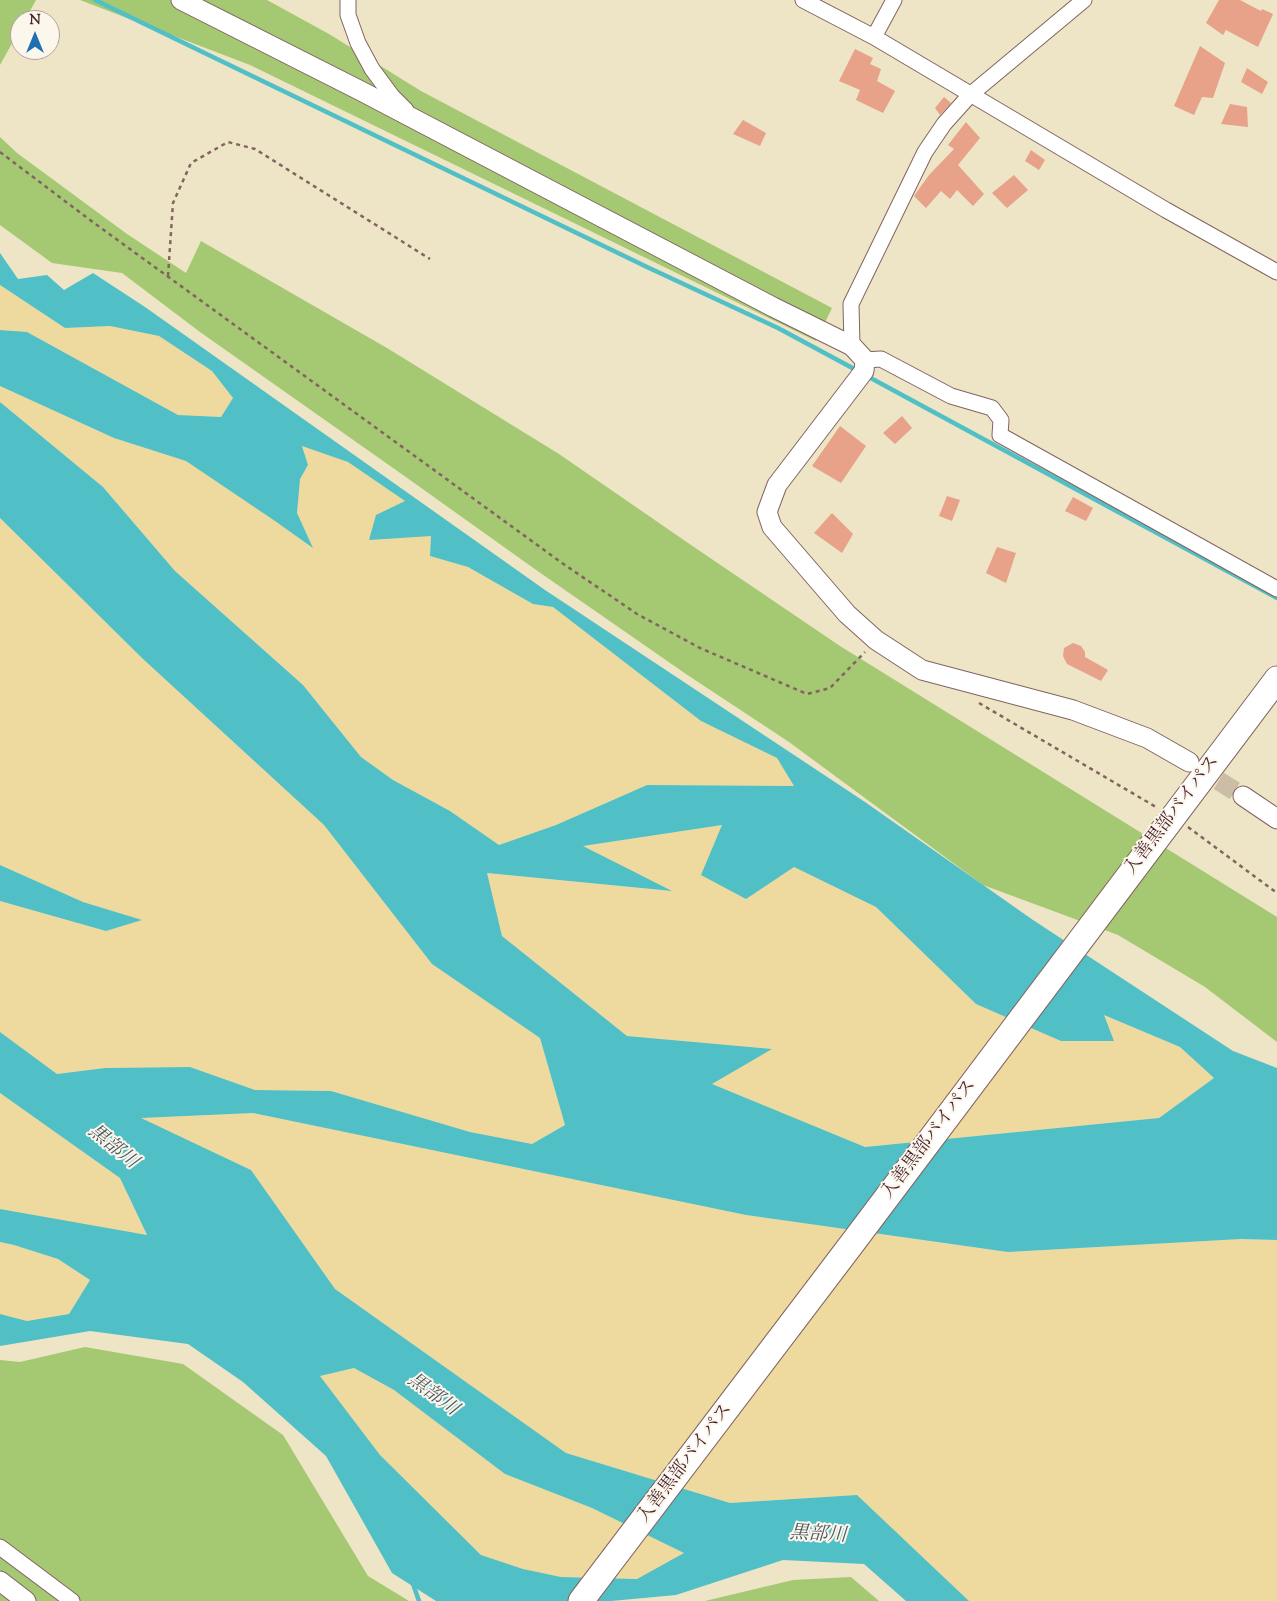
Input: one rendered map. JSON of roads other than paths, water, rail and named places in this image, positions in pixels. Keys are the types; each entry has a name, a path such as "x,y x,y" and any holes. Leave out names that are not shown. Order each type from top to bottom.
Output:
{"highway":[{"name":"入善黒部バイパス","path":"581,1601 1158,836 1201,763 1277,679"}],"street":[{"path":"181,0 852,346 865,360 864,371 777,485 767,512 772,528 847,614 876,640 922,670 1073,710 1147,738 1201,763"},
{"path":"348,0 348,15 358,43 372,69 392,96 418,121"},
{"path":"803,0 874,37 1166,210 1277,272"},
{"path":"874,37 894,0"},
{"path":"852,346 851,304 924,152 944,124 970,95 1084,0"},
{"path":"865,360 882,358 951,396 992,408 1001,420 1000,435 1277,589"},
{"path":"1243,796 1277,819"},
{"path":"0,1547 72,1601"},
{"path":"0,1581 26,1601"}],"water":[{"name":"黒部川","path":"0,253 18,279 47,275 64,290 93,273 145,307 545,590 865,802 1033,920 1233,1051 1277,1068 1277,1240 1241,1239 1008,1252 746,1215 253,1113 141,1118 251,1170 335,1289 566,1453 730,1503 857,1495 969,1601 906,1601 864,1564 783,1560 676,1595 611,1601 436,1601 392,1573 326,1456 243,1382 188,1344 90,1331 0,1346 0,1314 27,1321 69,1314 90,1280 58,1259 0,1242 0,1209 147,1235 120,1178 0,1093 0,1032 57,1074 105,1068 190,1067 255,1090 331,1091 470,1132 532,1144 565,1125 540,1038 432,964 324,825 143,659 0,518 0,402 103,487 175,571 303,685 361,757 393,780 450,811 499,845 556,825 647,785 794,786 777,758 701,721 553,607 533,604 468,567 430,556 431,536 369,540 376,515 405,501 348,462 302,446 308,465 300,479 297,513 313,548 186,461 114,438 0,386 0,330 27,332 178,415 221,417 233,398 212,371 159,336 110,326 65,328 0,285","holes":["722,825 701,875 746,899 794,867 876,907 976,1004 1061,1041 1114,1041 1104,1015 1180,1047 1214,1078 1159,1118 865,1147 712,1084 772,1049 627,1036 502,936 487,873 672,891 583,846","354,1368 394,1390 505,1474 592,1508 684,1553 637,1579 561,1577 523,1569 481,1555 380,1455 320,1376"]},
{"path":"0,865 83,902 142,920 106,931 0,901"}],"waterway":[{"path":"95,0 647,267 778,328 858,371"},
{"path":"867,376 1277,598"},
{"path":"413,1584 419,1601"}],"tunnel":[{"path":"1195,766 1243,796"}]}
